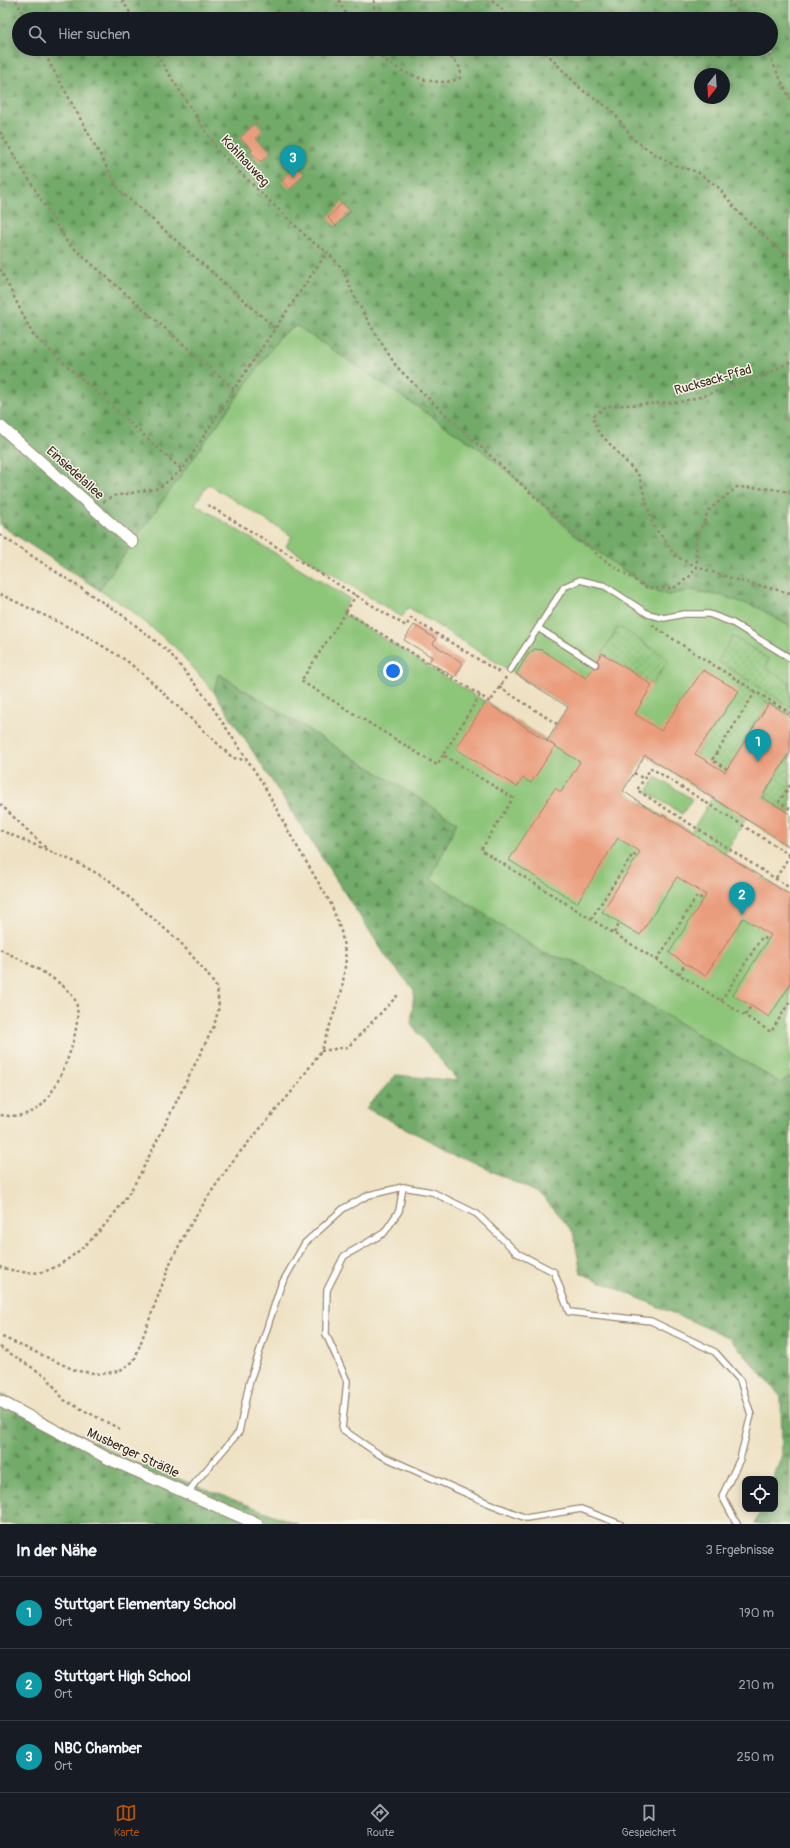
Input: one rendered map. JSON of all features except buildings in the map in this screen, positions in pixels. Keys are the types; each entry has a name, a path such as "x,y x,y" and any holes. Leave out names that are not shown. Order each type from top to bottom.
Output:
{"street":[{"name":"Einsiedelallee","path":"0,426 132,542"},
{"name":"Musberger Sträßle","path":"0,1402 109,1459 257,1524"}],"lane":[{"path":"510,670 564,587 580,580 605,586 648,614 664,618 684,614 709,614 731,622 790,658"},
{"path":"538,628 595,664"},
{"path":"188,1494 194,1484 239,1432 249,1384 280,1285 305,1243 344,1208 369,1195 403,1188 432,1192 477,1214 517,1253 554,1272 569,1312 651,1321 715,1352 740,1380 752,1415 740,1459 722,1496 737,1524"},
{"path":"403,1188 400,1211 384,1233 344,1256 327,1290 326,1334 347,1381 342,1429 380,1455 488,1503 526,1518 581,1510 620,1524"}],"path":[{"path":"16,0 22,12"},
{"path":"122,0 130,12"},
{"path":"339,0 345,12"},
{"path":"374,0 374,9 376,12"},
{"path":"492,0 504,12"},
{"path":"728,0 738,12"},
{"path":"46,56 120,191 275,328"},
{"name":"Kohlhauweg","path":"157,56 219,152 311,241 327,252 342,268 353,294 396,366 437,406 600,557 647,588 674,588 698,567"},
{"path":"379,56 402,71 437,82 450,82 460,78 462,69 450,56"},
{"path":"549,56 582,90 612,110 633,139 654,154 674,164 697,172 712,183 757,230 782,252 790,255"},
{"path":"769,56 790,99"},
{"path":"0,132 67,242 234,388"},
{"path":"93,508 114,496 159,488 182,470 234,388 327,252"},
{"path":"0,269 33,335 182,470"},
{"name":"Rucksack-Pfad","path":"790,362 762,376 703,396 680,402 608,406 593,416 597,430 639,476 652,526 667,542 674,555 698,567 740,581 790,593"},
{"path":"698,567 696,539 709,510 737,487 772,489 790,492"},
{"path":"208,504 406,626 411,618 506,677"},
{"path":"0,535 125,616 169,652 207,699 262,782 291,836 331,904 341,931 346,958 342,990 321,1051 294,1089 235,1158 209,1195 186,1232 171,1261 134,1361 119,1371 101,1374 78,1371 0,1336"},
{"path":"0,594 83,634 127,661 233,758 247,760"},
{"path":"356,595 301,681 437,765 480,695"},
{"path":"346,612 490,702 510,670"},
{"path":"650,624 790,713"},
{"path":"499,687 557,724"},
{"path":"727,769 712,760 756,691"},
{"path":"443,755 513,798 481,850 771,1032 790,1001"},
{"path":"776,878 790,855 651,768 637,790 790,888"},
{"path":"634,773 644,779"},
{"path":"790,785 779,802 790,808"},
{"path":"0,804 49,851"},
{"path":"0,830 80,864 109,880 180,942 206,972 217,988 219,1007 210,1033 138,1177 118,1208 91,1239 73,1256 56,1265 42,1272 28,1272 0,1267"},
{"path":"591,919 633,854 637,857"},
{"path":"656,960 697,896 703,899"},
{"path":"614,933 620,923"},
{"path":"721,1001 762,937 768,940"},
{"path":"0,949 63,985 75,1000 78,1018 69,1054 50,1096 38,1109 19,1116 0,1115"},
{"path":"679,974 685,964"},
{"path":"321,1051 348,1047 398,995"},
{"path":"745,1015 751,1006"},
{"path":"0,1347 47,1377 64,1400 122,1430"}],"green space":[{"path":"0,0 790,0 790,627 759,608 723,596 690,590 668,595 650,589 573,534 523,485 480,449 297,326 282,334 99,590 0,525"},
{"path":"297,326 480,449 523,485 668,595 690,590 723,596 759,608 790,627 790,847 746,819 725,854 790,895 790,1076 781,1083 576,962 543,953 431,879 457,822 219,674 214,692 175,647 129,609 99,590 282,334","holes":["208,484 292,536 286,546 402,617 408,607 568,707 547,740 344,614 342,612 350,599 195,504","645,755 712,798 691,832 663,815 662,816 623,791"]},
{"path":"619,626 669,660 652,685 602,653"},
{"path":"733,636 769,659 765,667 790,683 790,707 718,661"},
{"path":"218,674 457,822 431,879 543,953 576,962 781,1083 790,1076 790,1524 755,1524 760,1512 778,1512 778,1476 774,1476 782,1455 781,1397 730,1338 581,1273 573,1232 541,1195 366,1108 396,1075 458,1081 411,1025 414,990 387,958 214,692"},
{"path":"742,686 769,703 725,773 695,754"},
{"path":"790,753 790,814 762,797"},
{"path":"656,777 692,799 682,814 647,792"},
{"path":"0,1393 129,1460 298,1524 0,1524"}],"place":[{"name":"NBC Chamber","path":"293,178"},
{"name":"Stuttgart Elementary School","path":"758,762"},
{"name":"Stuttgart High School","path":"742,915"}]}
